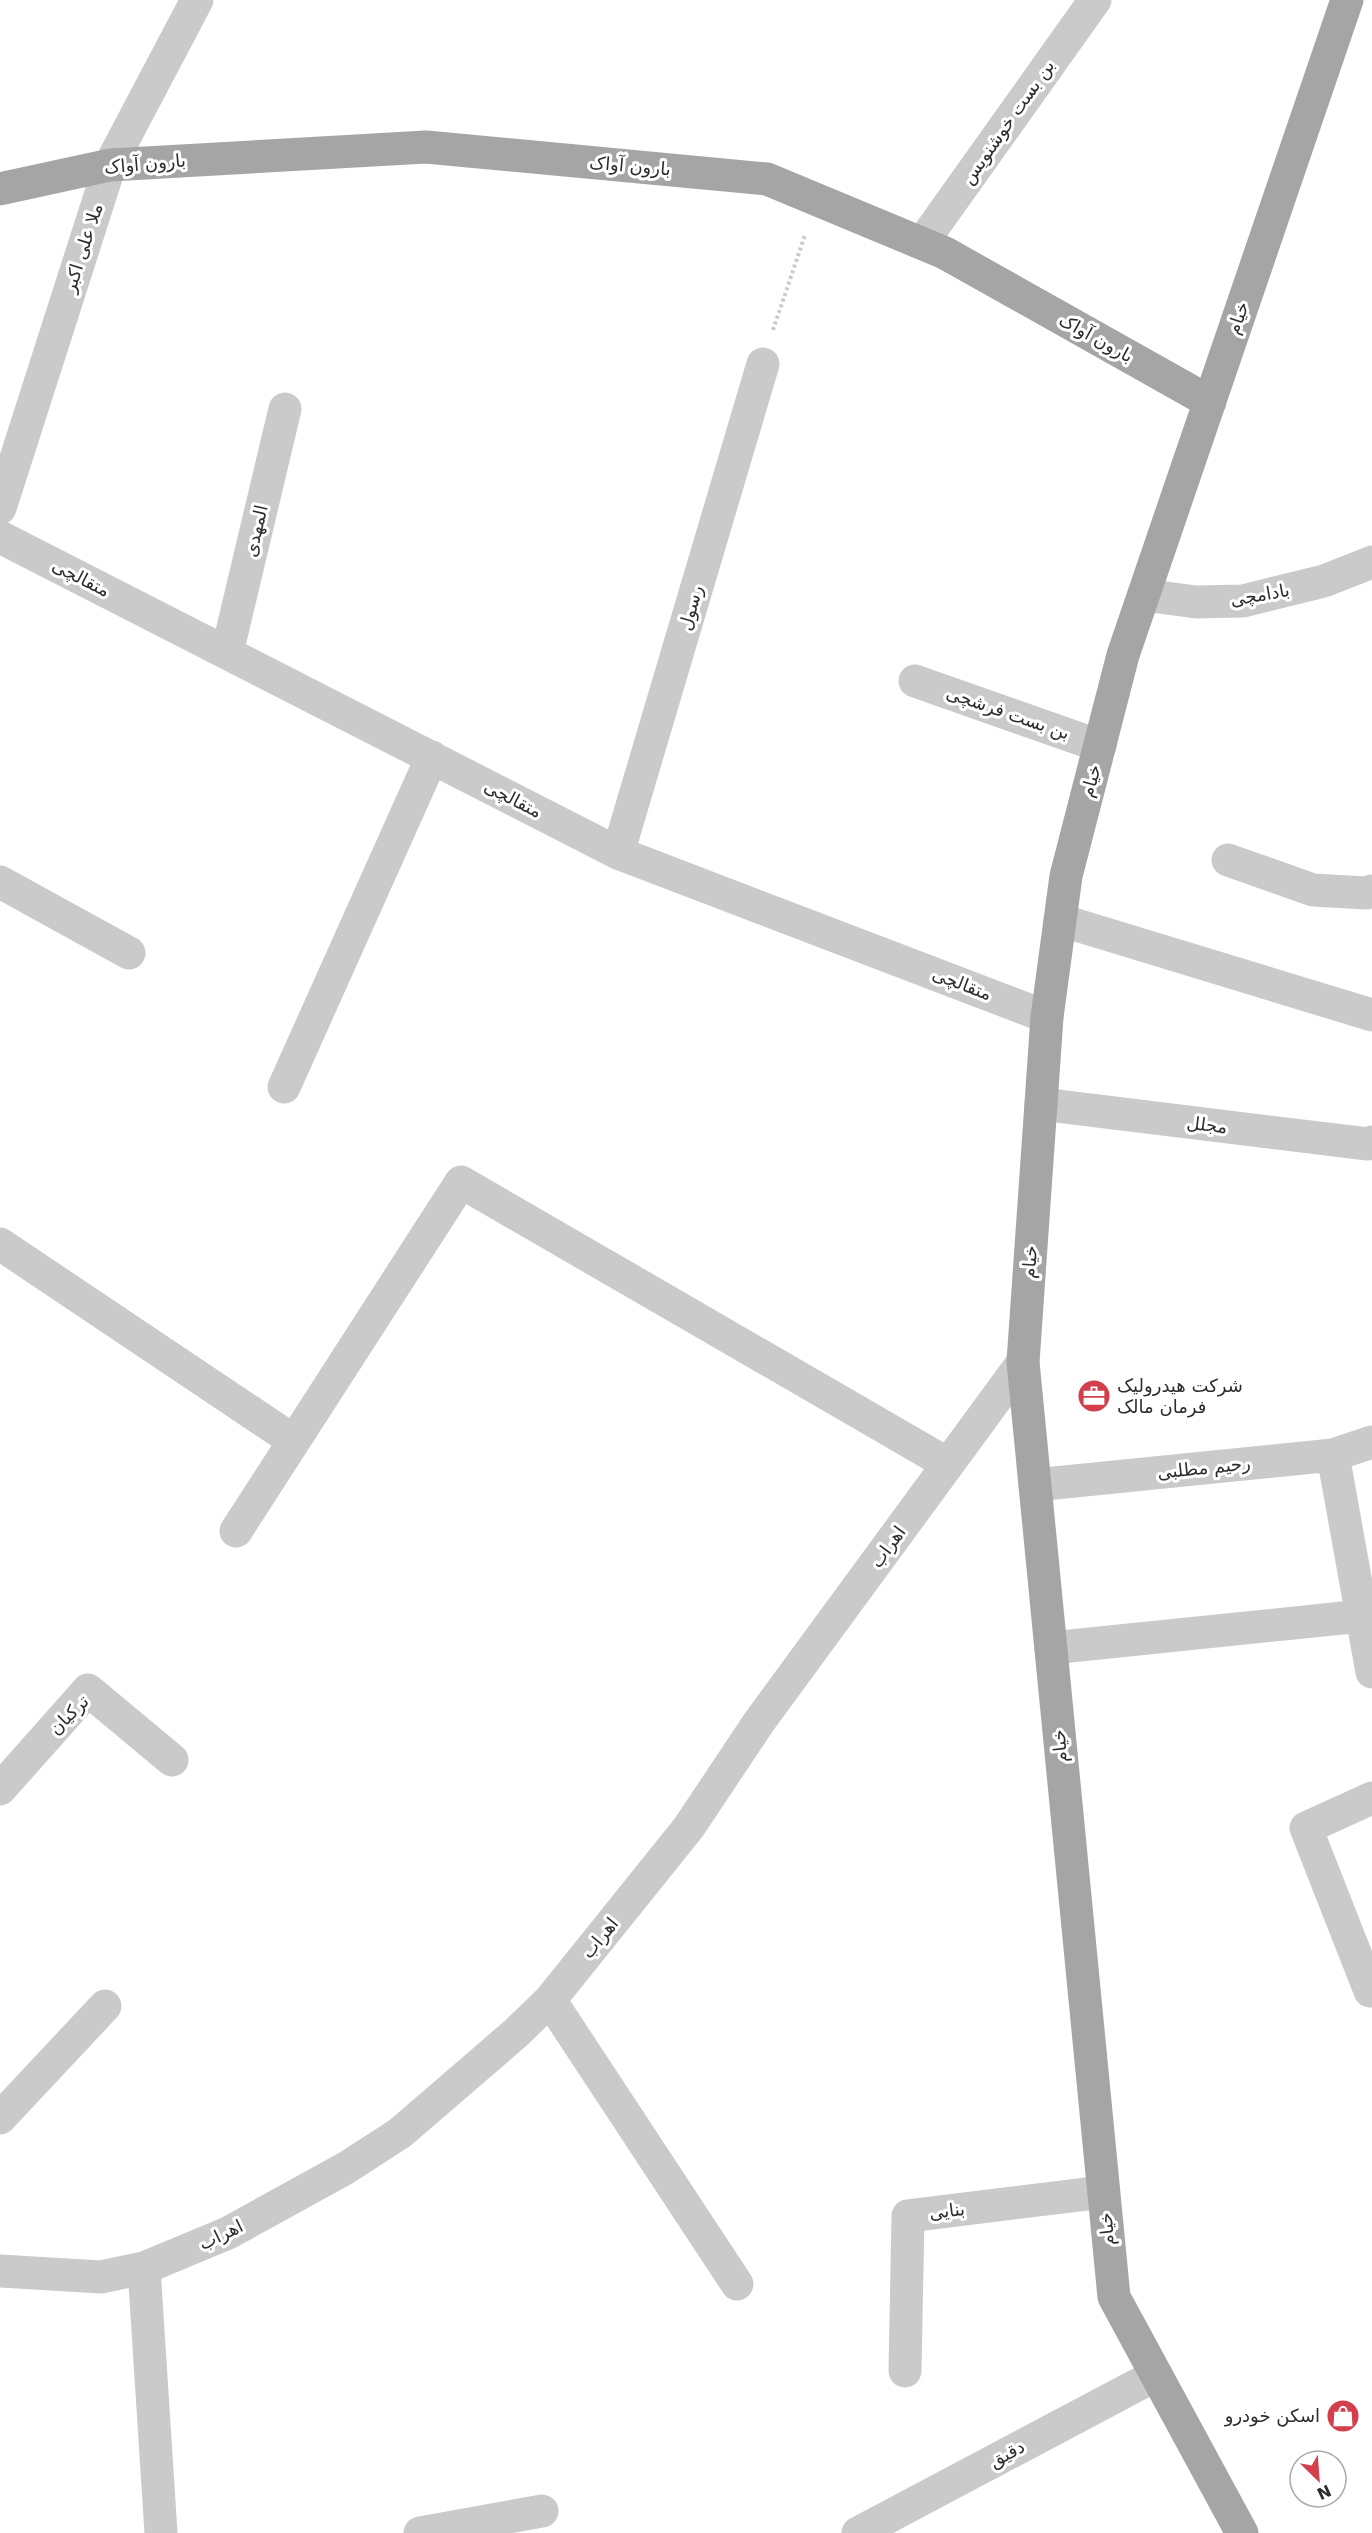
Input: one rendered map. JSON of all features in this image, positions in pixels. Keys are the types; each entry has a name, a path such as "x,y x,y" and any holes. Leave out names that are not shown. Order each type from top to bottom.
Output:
{"main road":[{"name":"خیام","path":"1242,2533 1114,2297 1023,1362 1047,1017 1066,876 1123,655 1347,0"},
{"name":"بارون آواک","path":"0,189 110,165 426,147 767,179 945,253 1210,402"}],"street":[{"name":"ملا علی اکبر","path":"0,508 110,165 197,0"},
{"name":"بن بست خوشنویس","path":"922,243 1095,0"},
{"name":"رسول","path":"618,853 763,364"},
{"name":"المهدی","path":"228,653 285,409"},
{"name":"متقالچی","path":"0,537 618,853 1047,1017"},
{"name":"بادامچی","path":"1144,595 1196,602 1243,601 1324,581 1372,562"},
{"name":"بن بست فرشچی","path":"915,681 1100,746"},
{"path":"284,1087 432,757"},
{"path":"1228,860 1313,890 1366,893 1372,891"},
{"path":"0,882 129,953"},
{"path":"1060,920 1372,1015"},
{"name":"مجلل","path":"1041,1104 1368,1144 1372,1142"},
{"path":"236,1531 461,1182 948,1464"},
{"path":"0,1244 294,1441"},
{"name":"اهراب","path":"0,2271 100,2277 144,2268 228,2233 346,2168 391,2139 446,2096 550,2000 689,1827 759,1722 1023,1362"},
{"name":"رحیم مطلبی","path":"1035,1485 1333,1455 1372,1442"},
{"path":"1333,1455 1372,1672"},
{"path":"1051,1647 1362,1616"},
{"name":"ترکیان","path":"0,1790 88,1690 172,1760"},
{"path":"1370,1991 1306,1828 1372,1798"},
{"path":"550,2000 737,2284"},
{"path":"0,2118 105,2006"},
{"name":"بنایی","path":"905,2371 908,2216 1103,2192"},
{"path":"144,2268 161,2533"},
{"name":"دقیق","path":"858,2533 1156,2375"},
{"path":"420,2533 542,2511"}],"path":[{"path":"763,364 816,200"}],"place":[{"name":"شرکت هیدرولیک فرمان مالک","path":"1094,1396"},
{"name":"اسکن خودرو","path":"1343,2416"}]}
